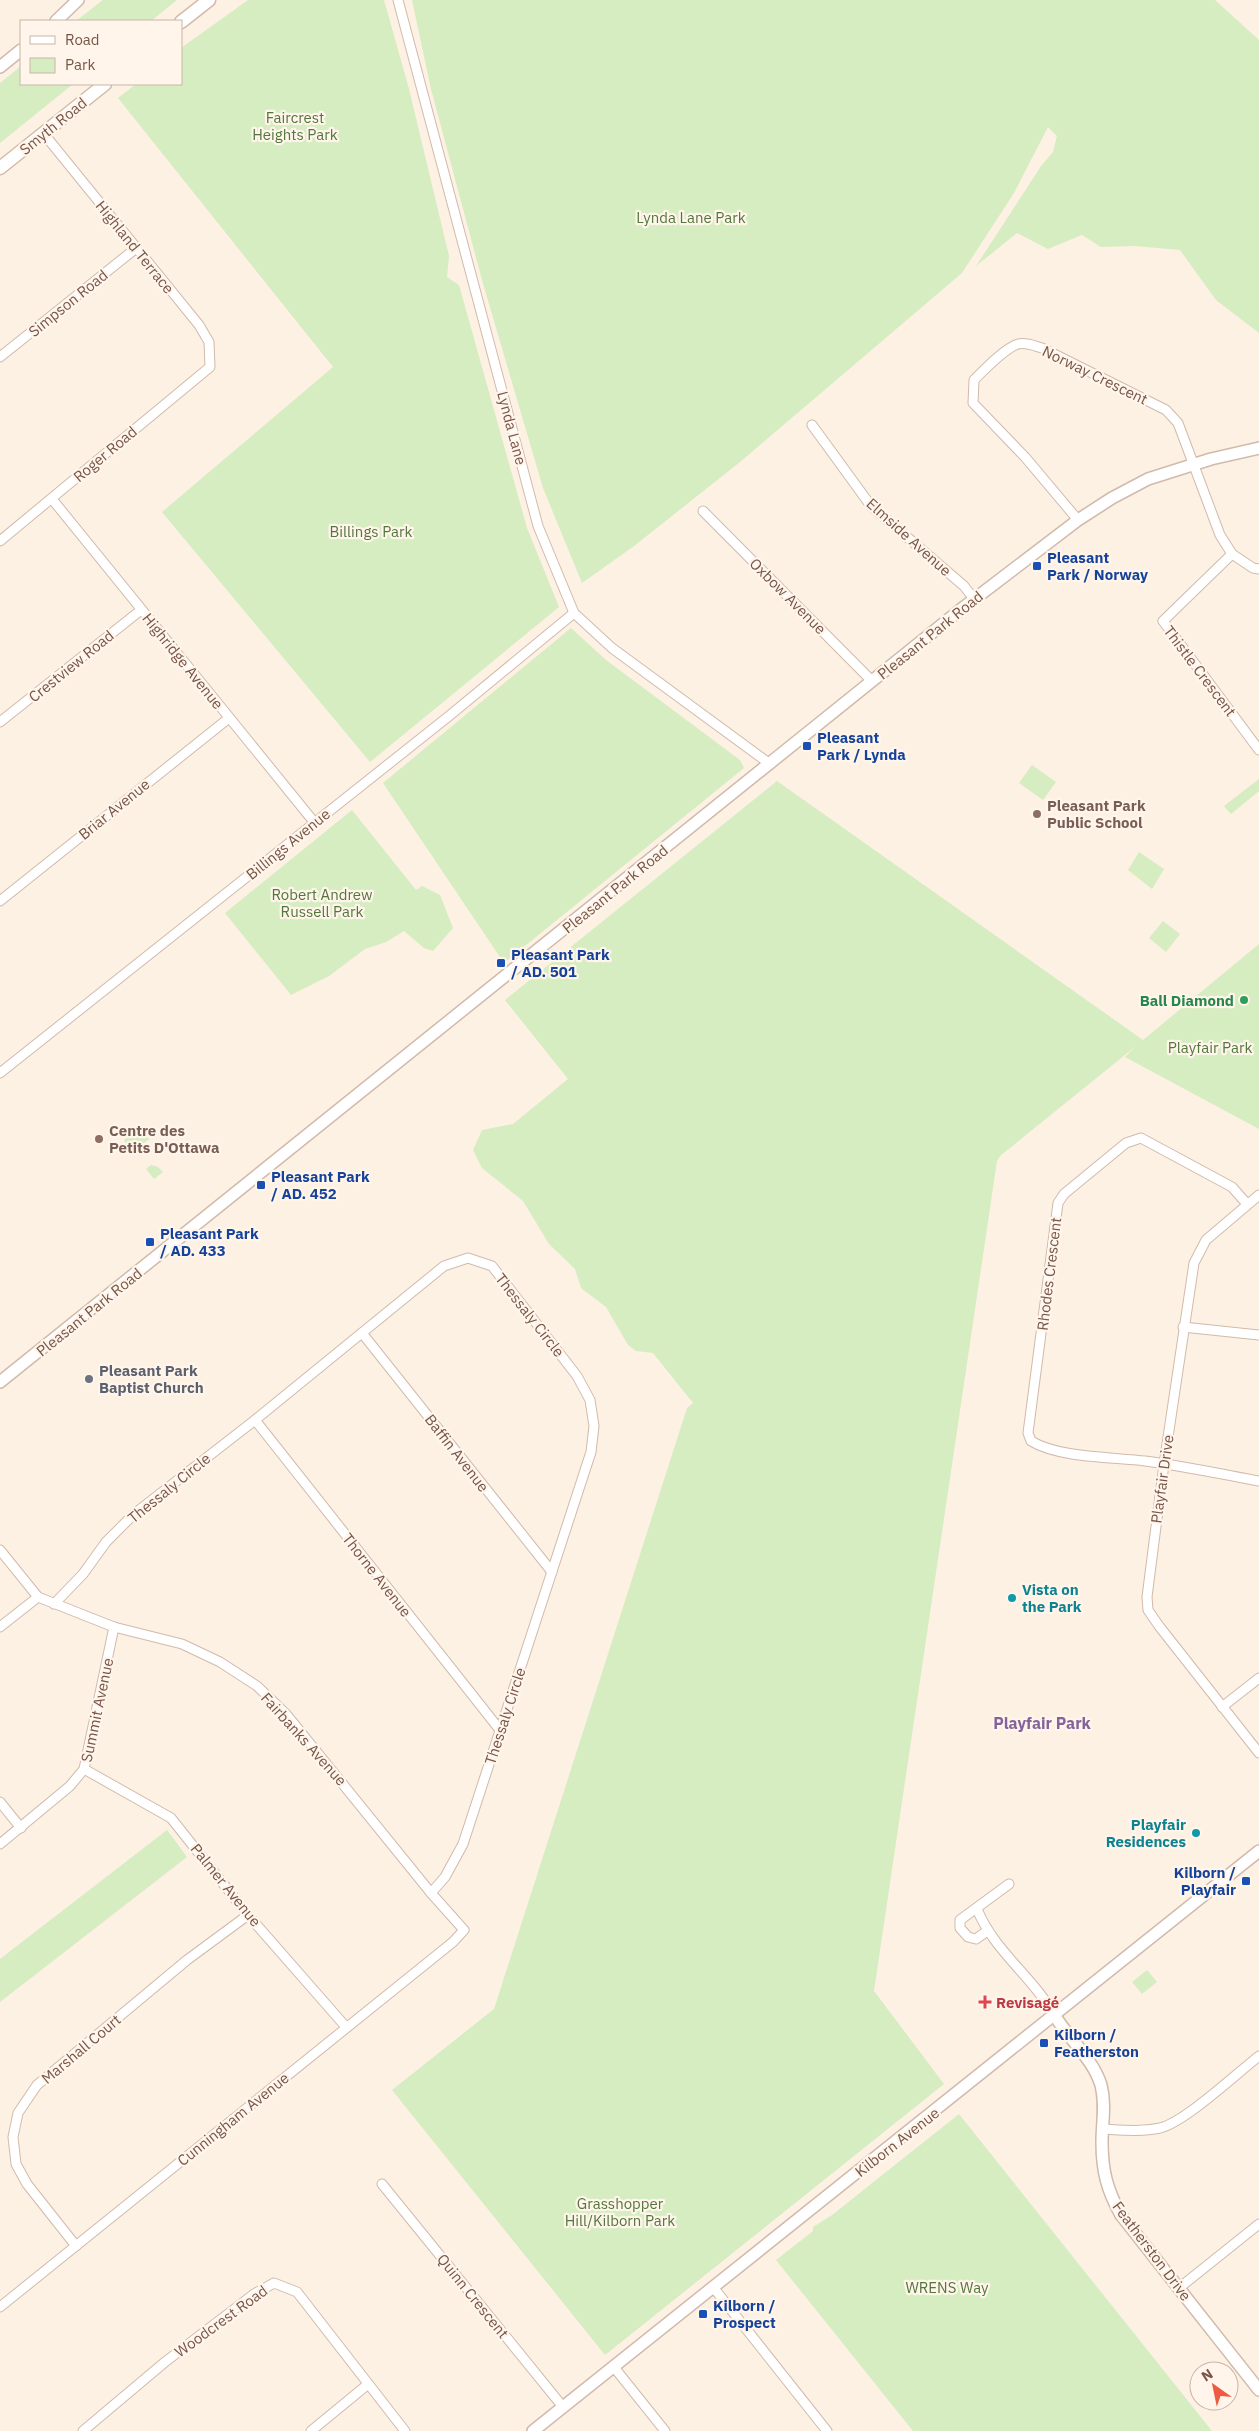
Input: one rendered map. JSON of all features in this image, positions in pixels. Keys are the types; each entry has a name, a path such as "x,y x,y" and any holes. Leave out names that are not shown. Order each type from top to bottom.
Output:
{"main road":[{"path":"182,21 209,0"},
{"name":"Smyth Road","path":"0,168 104,85"}],"street":[{"path":"57,20 78,0"},
{"name":"Lynda Lane","path":"398,0 538,526 574,613 612,648 770,764"},
{"path":"0,67 20,51"},
{"name":"Highland Terrace","path":"44,134 204,334 209,342 210,367"},
{"name":"Simpson Road","path":"0,356 135,249"},
{"name":"Norway Crescent","path":"1078,520 1025,457 973,403 974,380 993,362 1018,344 1030,344 1042,348 1166,410 1178,423 1195,464 1220,535 1232,554"},
{"name":"Roger Road","path":"0,541 210,367"},
{"name":"Elmside Avenue","path":"812,425 871,506 964,586 974,599"},
{"name":"Pleasant Park Road","path":"0,1382 974,599 1078,520 1148,479 1195,464 1259,448"},
{"name":"Highridge Avenue","path":"52,499 314,822"},
{"name":"Oxbow Avenue","path":"703,511 872,681"},
{"path":"1232,554 1259,570"},
{"name":"Thistle Crescent","path":"1232,554 1163,621 1259,750"},
{"name":"Crestview Road","path":"0,722 141,610"},
{"name":"Billings Avenue","path":"0,1073 574,613"},
{"name":"Briar Avenue","path":"0,901 229,718"},
{"name":"Rhodes Crescent","path":"1164,1464 1092,1457 1039,1446 1031,1441 1028,1433 1058,1203 1064,1194 1126,1143 1140,1138 1232,1187 1247,1204"},
{"name":"Playfair Drive","path":"1259,1195 1206,1240 1194,1263 1183,1327 1147,1597 1148,1610 1259,1753"},
{"name":"Thessaly Circle","path":"54,1604 83,1574 106,1542 134,1514 255,1420 444,1266 468,1258 492,1266 577,1376 590,1400 594,1426 591,1452 463,1844 445,1876 431,1893"},
{"path":"1183,1327 1259,1335"},
{"name":"Baffin Avenue","path":"362,1333 552,1572"},
{"name":"Thorne Avenue","path":"255,1420 500,1730"},
{"path":"1164,1464 1259,1481"},
{"name":"Fairbanks Avenue","path":"0,1550 38,1597 114,1627 182,1644 220,1662 257,1686 286,1714 333,1769 431,1893 464,1930"},
{"path":"0,1628 38,1597"},
{"name":"Summit Avenue","path":"0,1844 70,1786 84,1769 114,1627"},
{"path":"1222,1707 1259,1678"},
{"name":"Palmer Avenue","path":"84,1769 171,1818 248,1915 346,2028"},
{"path":"0,1802 21,1828"},
{"name":"Kilborn Avenue","path":"533,2431 1055,2016 1259,1851"},
{"path":"987,1931 980,1937 972,1939 964,1935 960,1928 960,1920 1009,1884"},
{"path":"977,1909 987,1931 1043,1998 1055,2016"},
{"name":"Marshall Court","path":"76,2246 27,2184 16,2164 13,2137 18,2113 37,2085 186,1960 248,1915"},
{"name":"Cunningham Avenue","path":"0,2307 453,1942 464,1930"},
{"name":"Featherston Drive","path":"1055,2016 1087,2058 1101,2084 1105,2104 1102,2129 1103,2168 1108,2192 1121,2215 1259,2390"},
{"path":"1102,2129 1139,2130 1162,2127 1185,2116 1259,2056"},
{"name":"Quinn Crescent","path":"382,2184 563,2407"},
{"path":"1179,2288 1259,2224"},
{"name":"Woodcrest Road","path":"83,2431 165,2362 254,2294 274,2283 297,2292 367,2385 405,2431"},
{"path":"713,2287 827,2431"},
{"path":"613,2366 665,2431"},
{"path":"311,2431 367,2385"}],"green space":[{"path":"103,0 177,0 152,20 77,20"},
{"path":"248,0 384,0 409,89 449,256 447,277 459,285 527,528 559,607 370,762 162,512 333,367 118,98 135,85 182,85 182,47"},
{"name":"Lynda Lane Park","path":"412,0 1215,0 1259,40 1259,333 1216,300 1180,250 1135,246 1101,247 1082,235 1048,249 1017,233 976,266 1041,166 1053,152 1057,136 1048,127 1014,193 962,273 740,462 634,546 582,583 543,488 482,280 431,89"},
{"path":"20,67 20,85 72,85 0,143 0,83"},
{"path":"571,628 606,660 740,760 744,768 504,963 383,783"},
{"path":"1032,765 1056,782 1043,800 1019,783"},
{"path":"1259,779 1259,791 1231,814 1224,806"},
{"name":"Grasshopper Hill/Kilborn Park","path":"777,781 1143,1040 1259,944 1259,1129 1125,1057 1136,1046 1000,1156 997,1161 874,1991 944,2084 605,2355 392,2090 494,2009 687,1408 693,1403 653,1353 636,1351 628,1345 606,1307 581,1288 575,1269 549,1244 523,1201 482,1168 473,1150 482,1130 513,1124 568,1079 505,1000"},
{"name":"Robert Andrew Russell Park","path":"352,810 416,890 422,886 440,895 453,928 433,951 424,948 404,931 386,942 365,949 329,976 291,995 225,913"},
{"path":"1139,852 1164,869 1152,889 1128,870"},
{"path":"1163,921 1180,934 1166,952 1149,938"},
{"path":"140,1128 149,1139 140,1146 129,1147 124,1140"},
{"path":"151,1165 158,1167 163,1172 154,1179 146,1169"},
{"path":"167,1830 187,1857 0,2002 0,1959"},
{"path":"1147,1970 1157,1982 1142,1994 1132,1982"},
{"name":"WRENS Way","path":"959,2114 1189,2402 1189,2411 1196,2411 1212,2431 913,2431 776,2260 813,2231 813,2227 832,2215"}],"place":[{"name":"Pleasant Park / Norway","path":"1037,566"},
{"name":"Pleasant Park / Lynda","path":"807,746"},
{"name":"Pleasant Park Public School","path":"1037,814"},
{"name":"Pleasant Park / AD. 501","path":"501,963"},
{"name":"Ball Diamond","path":"1244,1000"},
{"name":"Centre des Petits D'Ottawa","path":"99,1139"},
{"name":"Pleasant Park / AD. 452","path":"261,1185"},
{"name":"Pleasant Park / AD. 433","path":"150,1242"},
{"name":"Pleasant Park Baptist Church","path":"89,1379"},
{"name":"Vista on the Park","path":"1012,1598"},
{"name":"Playfair Residences","path":"1196,1833"},
{"name":"Kilborn / Playfair","path":"1246,1881"},
{"name":"Revisagé","path":"985,2002"},
{"name":"Kilborn / Featherston","path":"1044,2043"},
{"name":"Kilborn / Prospect","path":"703,2314"}],"district":[{"name":"Playfair Park","path":"1042,1723"}],"park label":[{"name":"Faircrest Heights Park","path":"295,126"},
{"name":"Billings Park","path":"371,531"}]}
